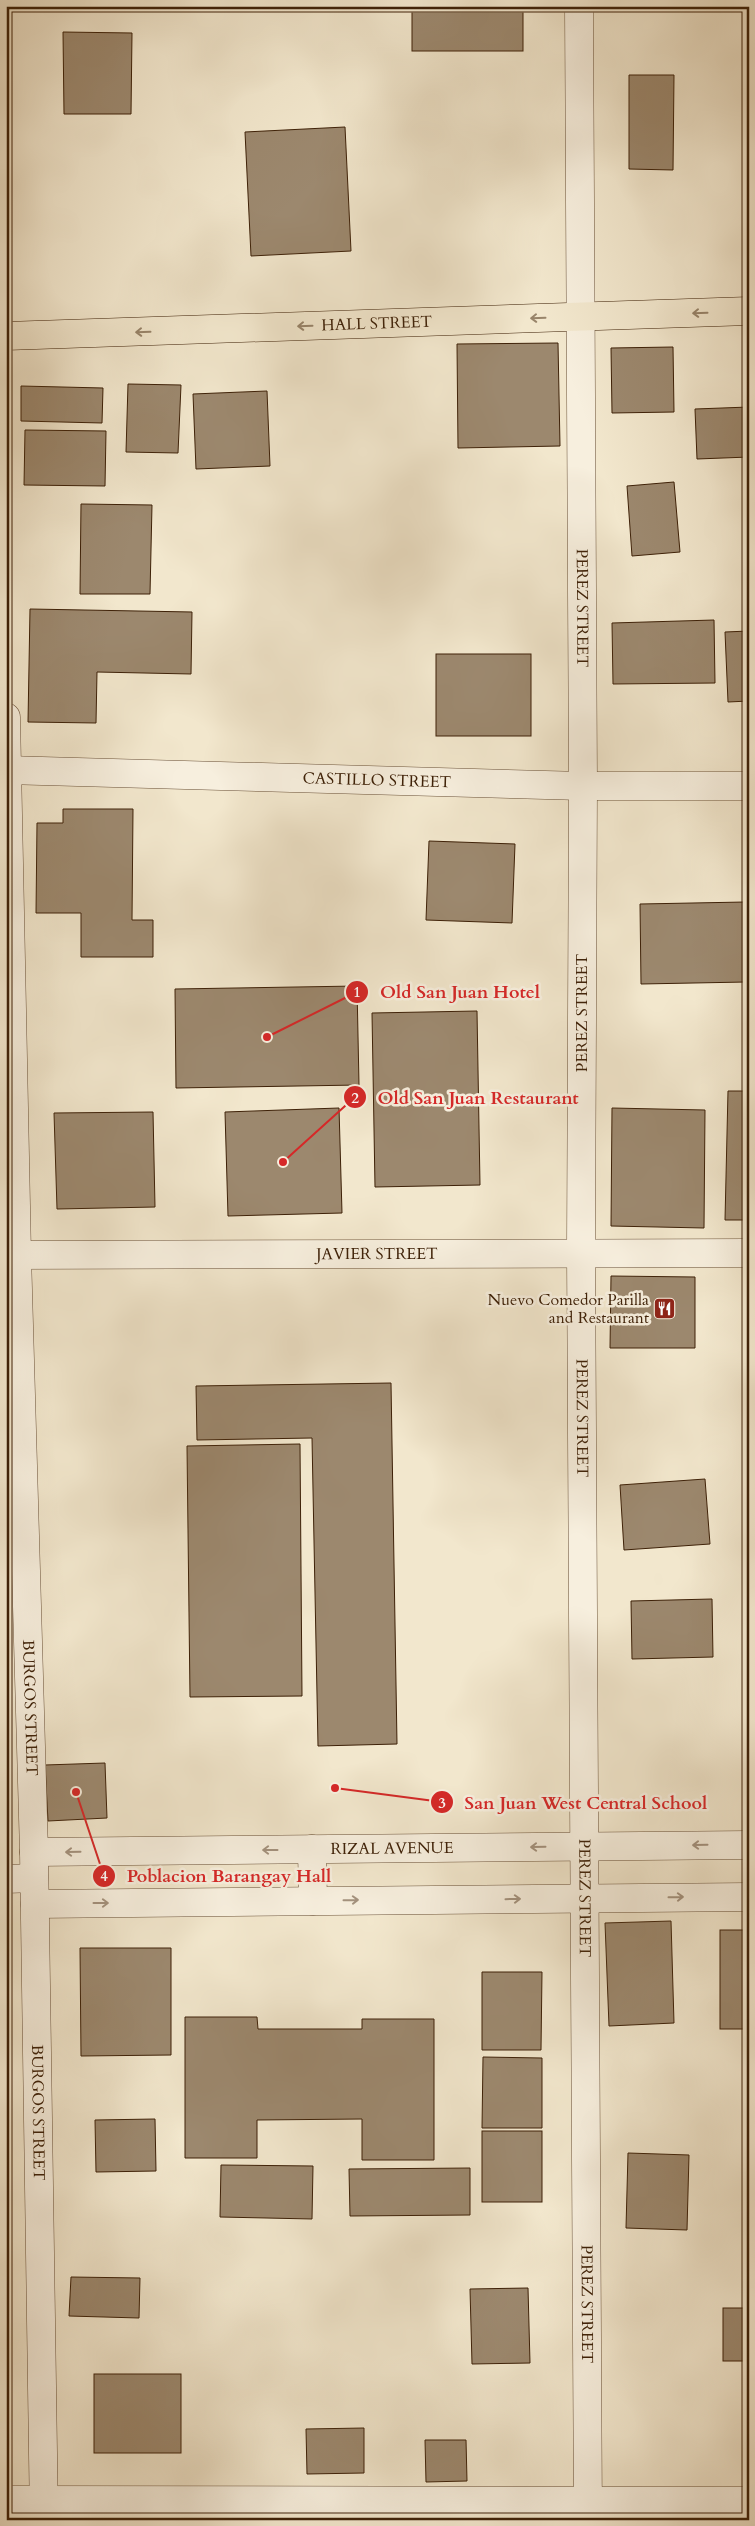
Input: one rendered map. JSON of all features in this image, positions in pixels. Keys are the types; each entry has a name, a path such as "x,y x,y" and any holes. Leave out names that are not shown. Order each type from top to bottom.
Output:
{"main road":[{"name":"HALL STREET","path":"6,336 749,311"}],"street":[{"name":"PEREZ STREET","path":"579,6 579,316 583,786 581,1252 588,2510"},
{"name":"BURGOS STREET","path":"6,717 16,1592 34,1878 44,2510"},
{"name":"CASTILLO STREET","path":"7,770 583,786 749,786"},
{"name":"JAVIER STREET","path":"12,1255 749,1253"},
{"name":"RIZAL AVENUE","path":"34,1878 312,1849 749,1845"},
{"path":"312,1849 313,1901"},
{"path":"6,1879 34,1878 313,1901 749,1896"},
{"path":"6,2500 44,2510 588,2510 749,2502"}],"building":[{"path":"412,6 523,6 523,51 412,51"},
{"path":"63,32 132,33 131,114 64,114"},
{"path":"629,75 674,75 673,170 629,169"},
{"path":"345,127 351,251 251,256 245,132"},
{"path":"558,343 560,446 458,448 457,344"},
{"path":"673,347 674,412 612,413 611,348"},
{"path":"128,384 181,385 178,453 126,452"},
{"path":"21,386 103,388 102,423 21,421"},
{"path":"267,391 270,466 196,469 193,394"},
{"path":"749,407 749,457 697,459 695,409"},
{"path":"25,430 106,431 105,486 24,485"},
{"path":"674,482 680,552 632,556 627,486"},
{"path":"81,504 152,505 150,594 80,594"},
{"path":"30,609 192,612 191,674 97,672 96,723 28,722"},
{"path":"714,620 715,683 613,684 612,623"},
{"path":"749,631 749,701 728,702 725,632"},
{"path":"436,654 531,654 531,736 436,736"},
{"path":"63,809 133,809 132,920 153,920 153,957 81,957 81,913 36,913 37,823 63,823"},
{"path":"429,841 515,844 512,923 426,920"},
{"path":"745,902 746,982 641,984 640,904"},
{"path":"357,986 359,1085 176,1088 175,989"},
{"path":"477,1011 480,1185 375,1187 372,1013"},
{"path":"728,1091 749,1091 749,1220 725,1220"},
{"path":"339,1108 342,1213 228,1216 225,1112"},
{"path":"612,1108 705,1110 704,1228 611,1226"},
{"path":"153,1112 155,1207 57,1209 54,1113"},
{"path":"611,1276 695,1277 695,1348 610,1348"},
{"path":"391,1383 397,1744 318,1746 312,1438 197,1440 196,1386"},
{"path":"300,1444 302,1696 190,1697 187,1446"},
{"path":"705,1479 710,1544 624,1550 620,1485"},
{"path":"712,1599 713,1657 632,1659 631,1601"},
{"path":"105,1763 107,1818 48,1821 45,1765"},
{"path":"671,1921 674,2023 609,2026 605,1923"},
{"path":"720,1930 749,1930 749,2029 720,2029"},
{"path":"80,1948 171,1948 171,2055 81,2056"},
{"path":"482,1972 542,1972 541,2050 482,2050"},
{"path":"185,2017 257,2017 258,2029 362,2029 362,2019 434,2019 434,2160 362,2160 362,2119 257,2120 257,2158 185,2158"},
{"path":"483,2057 542,2058 542,2128 482,2128"},
{"path":"155,2119 156,2171 96,2172 95,2120"},
{"path":"482,2131 542,2131 542,2202 482,2202"},
{"path":"628,2153 689,2155 687,2230 626,2228"},
{"path":"221,2165 313,2166 312,2219 220,2217"},
{"path":"470,2168 470,2215 350,2216 349,2169"},
{"path":"71,2277 140,2278 139,2318 69,2316"},
{"path":"528,2288 530,2363 472,2364 470,2289"},
{"path":"723,2308 749,2308 749,2361 723,2361"},
{"path":"94,2374 181,2374 181,2453 94,2453"},
{"path":"364,2428 364,2473 307,2474 306,2429"},
{"path":"425,2440 466,2440 467,2481 426,2482"},
{"path":"212,2507 213,2520 73,2520 73,2510"}],"place":[{"name":"Old San Juan Hotel","path":"267,1037"},
{"name":"Old San Juan Restaurant","path":"283,1162"},
{"name":"Nuevo Comedor Parilla and Restaurant","path":"665,1309"},
{"name":"San Juan West Central School","path":"335,1788"},
{"name":"Poblacion Barangay Hall","path":"76,1792"}]}
